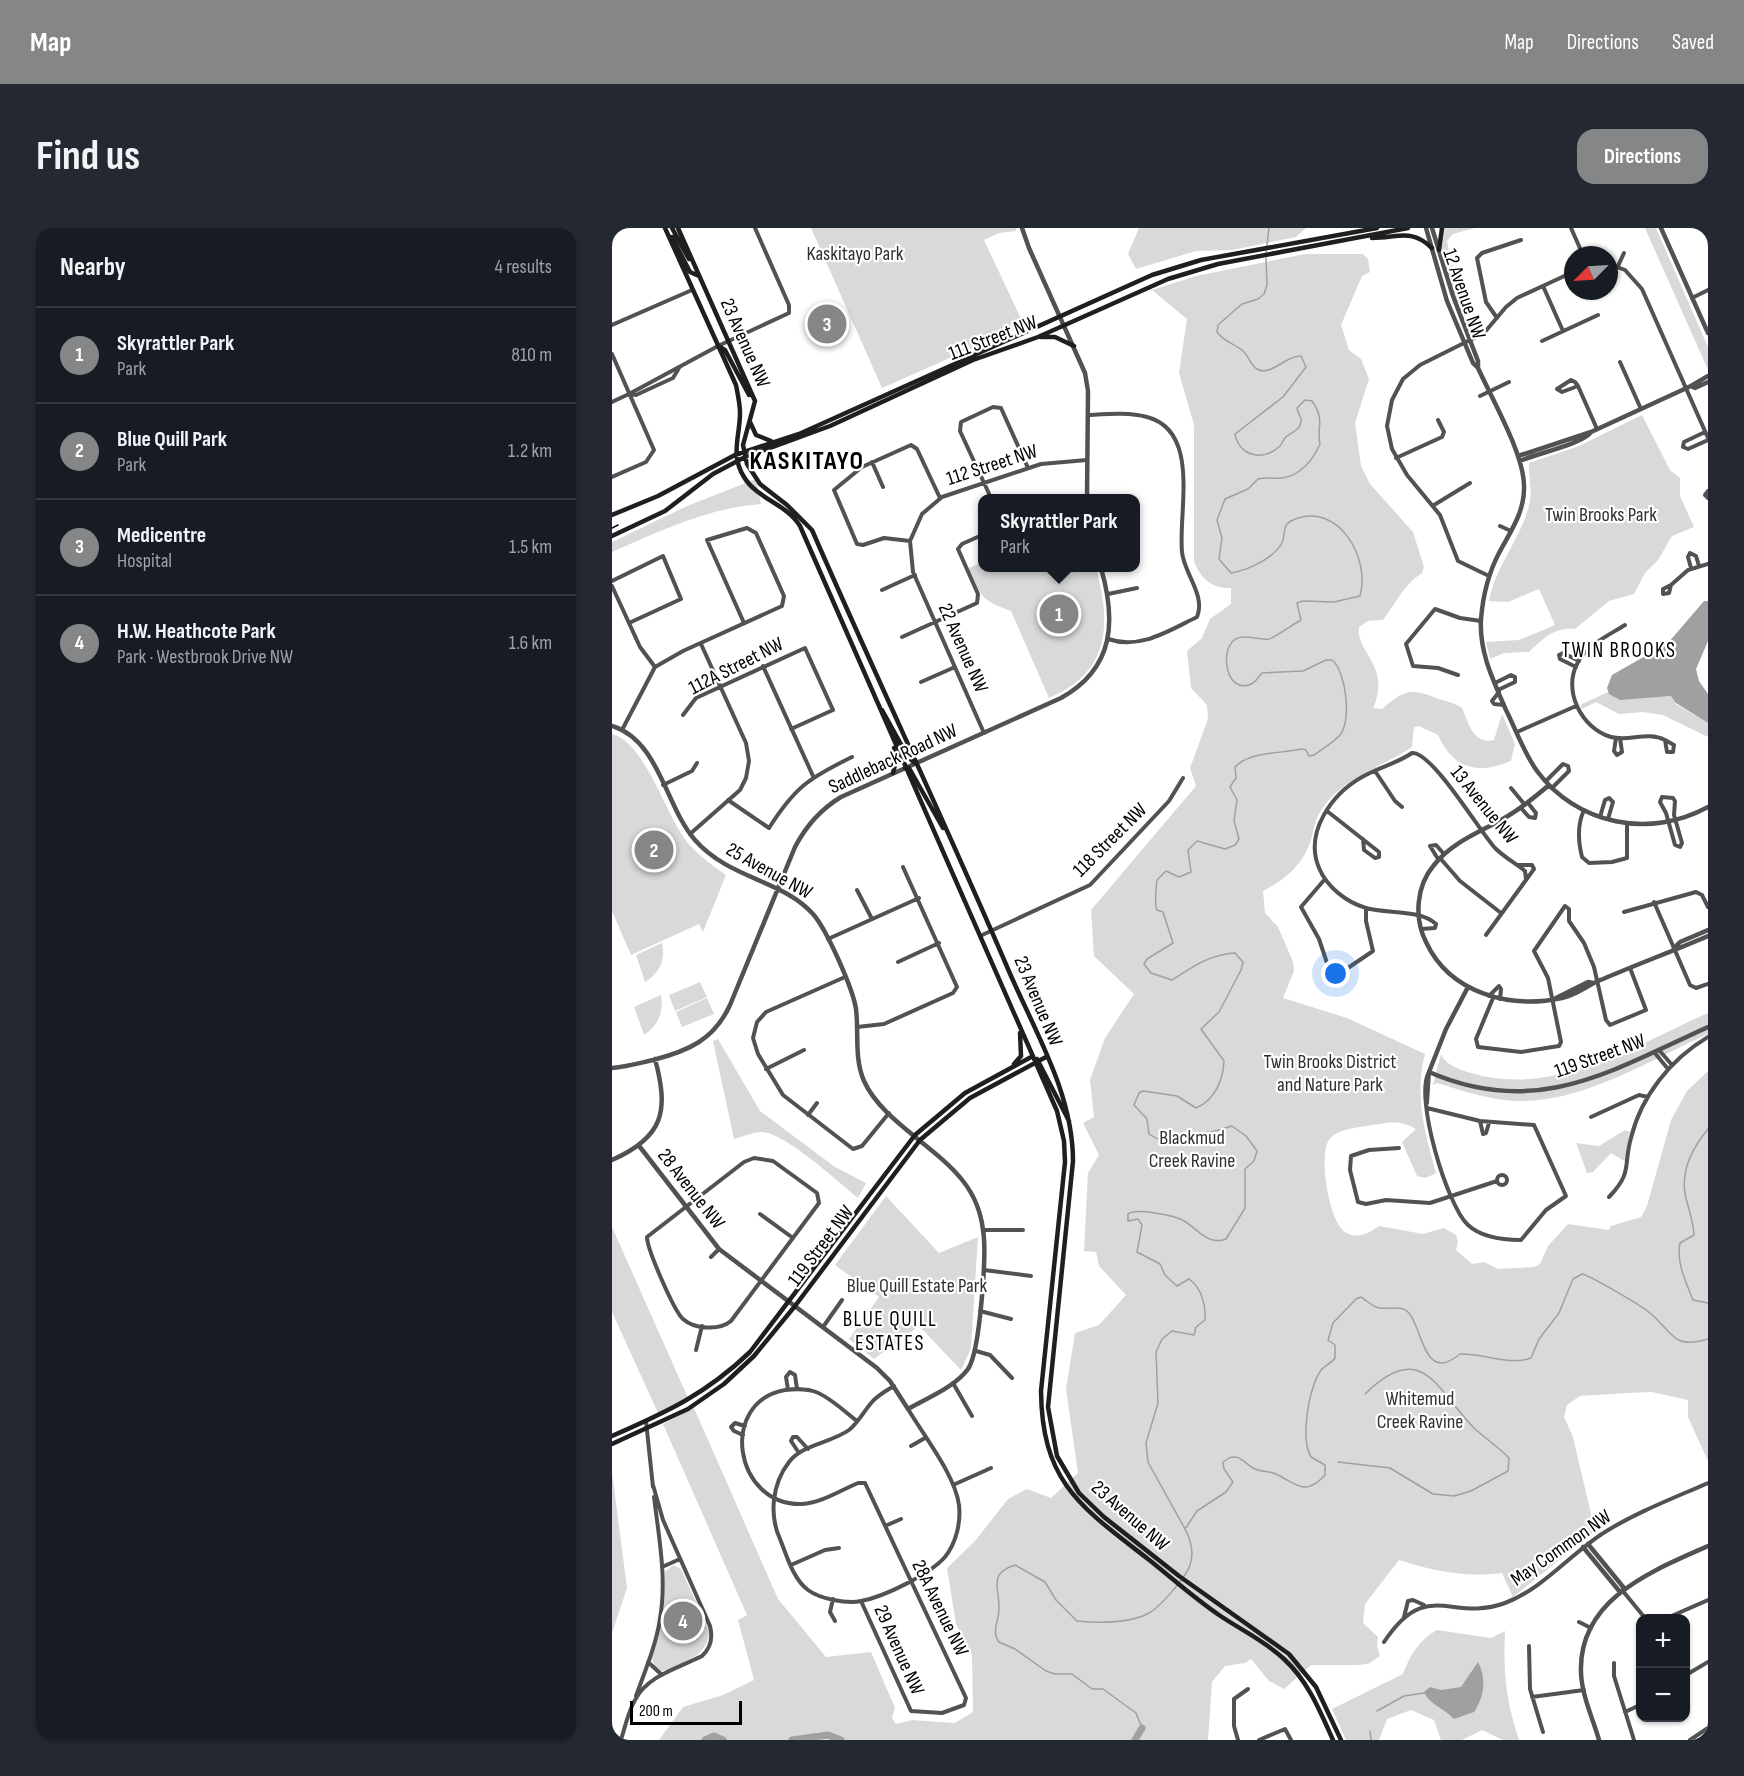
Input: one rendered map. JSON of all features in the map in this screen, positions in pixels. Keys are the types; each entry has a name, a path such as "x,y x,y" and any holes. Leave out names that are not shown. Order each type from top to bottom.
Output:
{"main road":[{"path":"672,228 694,266"},
{"name":"23 Avenue NW","path":"678,228 754,398 744,454 751,474 760,484 787,504 812,530 992,930 1062,1093 1071,1123 1073,1161 1049,1399 1051,1434 1061,1466 1079,1493 1189,1592 1284,1659 1310,1691 1333,1740"},
{"name":"111 Street NW","path":"612,536 664,511 744,454 773,441 799,434 1164,270 1377,228"},
{"name":"111 Street NW","path":"612,515 658,496 735,455 798,439 973,360 1038,337 1168,279 1234,261 1408,228"},
{"path":"1439,250 1442,228"},
{"path":"666,231 690,272 699,276"},
{"name":"23 Avenue NW","path":"666,231 736,385 740,402 735,455 745,479 795,519 1033,1056"},
{"path":"1363,238 1413,233 1419,235 1432,248"},
{"path":"1038,337 1055,337 1074,346"},
{"path":"718,346 725,350 750,397 754,398"},
{"path":"750,421 756,435 773,441"},
{"path":"875,700 908,758 915,763"},
{"path":"892,740 896,758 893,773"},
{"path":"905,768 911,770 916,777 938,821 949,835"},
{"path":"1009,1002 1022,1042 1021,1056 1012,1066"},
{"path":"1033,1056 1071,1123"},
{"name":"119 Street NW","path":"612,1436 685,1403 721,1379 750,1352 915,1136 965,1093 1033,1056"},
{"name":"119 Street NW","path":"612,1444 688,1409 724,1384 754,1356 795,1306 920,1140 970,1098 1046,1057"},
{"name":"23 Avenue NW","path":"1037,1061 1057,1111 1064,1141 1065,1162 1041,1391 1044,1436 1055,1468 1074,1497 1100,1522 1289,1654 1316,1687 1341,1740"}],"street":[{"path":"612,402 790,311 755,228"},
{"path":"1023,228 1033,257 1061,315 1086,378 1088,494"},
{"name":"12 Avenue NW","path":"1426,228 1447,301 1467,342"},
{"name":"12 Avenue NW","path":"1432,228 1473,363 1478,368 1519,458 1524,494 1511,531 1489,576 1481,621 1484,654 1528,757 1549,785 1584,810 1608,820 1627,824 1676,821 1708,807"},
{"path":"1571,228 1579,246"},
{"path":"1661,228 1708,333"},
{"path":"1497,318 1486,302 1478,256 1521,240"},
{"path":"1623,253 1618,266 1633,277 1642,289 1688,387 1706,432 1708,439 1688,449 1683,447 1684,442 1706,432"},
{"path":"1489,576 1458,561 1445,524 1434,505 1407,475 1396,458 1387,426 1390,407 1397,389 1420,365 1487,331 1515,299 1564,276"},
{"path":"1543,286 1563,331"},
{"path":"612,325 692,290"},
{"path":"1692,298 1708,290"},
{"path":"1542,341 1598,315"},
{"path":"612,354 654,450 646,462 612,477"},
{"path":"1620,362 1641,409"},
{"path":"1519,458 1591,432 1688,387 1708,375"},
{"path":"1578,386 1562,392 1557,389 1571,380 1578,386 1597,429"},
{"path":"1480,396 1509,382"},
{"path":"1688,387 1695,388 1708,382"},
{"path":"989,494 960,424 993,407 999,407 1003,410 1028,468"},
{"path":"1088,415 1139,415 1155,420 1172,433 1182,455 1182,552 1185,567 1198,596 1197,617 1139,643 1126,644 1108,639"},
{"path":"1396,458 1442,437 1444,432 1438,420"},
{"path":"910,541 881,538 859,544 834,490 854,472 913,445 918,449 940,498"},
{"name":"112 Street NW","path":"910,541 922,514 940,498 1028,468 1056,461 1088,460"},
{"path":"872,462 883,487"},
{"path":"1434,505 1470,483"},
{"path":"1708,491 1705,495 1708,498"},
{"path":"1500,526 1511,531"},
{"path":"612,726 622,730 656,667 682,651 782,606 784,602 753,530 747,528 707,540 744,623"},
{"path":"902,637 978,602 959,548 978,537"},
{"name":"22 Avenue NW","path":"910,541 910,555 915,575 984,732"},
{"path":"1691,568 1688,557 1690,554 1696,556 1699,566"},
{"path":"612,581 663,556 681,599 629,623"},
{"path":"1671,585 1691,568 1708,564"},
{"name":"Saddleback Road NW","path":"612,1068 655,1059 694,1047 710,1035 723,1019 797,843 816,816 841,797 1074,690 1095,668 1108,639 1111,615 1102,572"},
{"path":"882,590 915,575"},
{"path":"612,586 640,647 656,667"},
{"path":"1108,594 1137,588"},
{"path":"1458,675 1438,668 1413,666 1405,645 1433,610 1481,621"},
{"path":"1625,625 1595,644 1579,660 1573,681 1576,706 1595,729 1618,738 1652,736 1665,740"},
{"path":"690,834 740,790 746,778 749,761 746,743 701,644"},
{"name":"112A Street NW","path":"683,715 696,698 805,648 832,710 791,729"},
{"path":"1576,668 1560,659 1559,656 1562,653 1579,660"},
{"path":"763,666 813,776"},
{"path":"921,682 955,667"},
{"path":"1495,682 1511,675 1515,677 1515,682 1498,691"},
{"name":"12 Avenue NW","path":"1498,691 1492,701 1494,704 1504,705"},
{"path":"1517,732 1576,706"},
{"name":"25 Avenue NW","path":"622,730 645,750 690,834 724,865 777,890 808,909 828,939 855,1004 858,1059 863,1080 875,1098 963,1181 976,1205 984,1230 976,1350"},
{"name":"13 Avenue NW","path":"1375,771 1415,752 1434,767 1496,849 1526,872 1526,879"},
{"path":"728,800 769,828 788,798 813,776 852,757"},
{"path":"663,785 692,771 697,763"},
{"path":"1549,785 1563,764 1568,766 1569,771 1525,805 1441,857 1422,887 1419,916 1421,929 1435,957 1468,987 1491,997 1523,1002 1554,999 1590,987 1595,982 1708,936"},
{"path":"1402,807 1375,771 1353,784 1327,811 1318,826 1315,853 1325,879 1347,900 1366,908 1419,916 1436,924 1435,928 1421,929"},
{"name":"118 Street NW","path":"980,936 1090,885 1169,801 1183,778"},
{"path":"1511,788 1525,805"},
{"path":"1662,797 1675,799 1676,821 1682,844 1679,847 1675,845 1660,802 1662,797"},
{"path":"1600,817 1605,800 1611,798 1613,802 1608,820"},
{"path":"1584,810 1579,829 1583,859 1597,863 1626,858 1627,824"},
{"path":"1327,811 1363,839 1379,852 1379,857 1374,858 1364,850 1363,839"},
{"path":"1441,857 1460,881 1501,913"},
{"path":"1486,935 1534,871 1533,866 1515,864"},
{"path":"857,1028 884,1024 957,989 957,983 903,867"},
{"path":"1325,879 1301,907 1319,939 1329,969 1334,974 1342,972 1373,951 1365,921 1366,908"},
{"path":"857,890 872,919"},
{"path":"1624,912 1654,902 1700,892 1708,907"},
{"path":"828,939 919,898"},
{"path":"1654,902 1689,984 1694,988 1708,984"},
{"path":"1500,999 1501,989 1498,986 1491,997 1476,1040 1477,1045 1482,1048 1521,1052 1559,1046 1561,1042 1554,999 1547,975 1534,951 1565,906 1569,909 1569,921"},
{"path":"1555,919 1562,916 1569,921 1588,951 1605,1020 1610,1025 1646,1010 1630,967"},
{"path":"1674,948 1680,942 1708,930"},
{"path":"898,962 939,943"},
{"path":"1329,969 1325,978 1335,986 1342,972"},
{"path":"845,977 766,1012 759,1019 754,1033 755,1047 766,1070 783,1095 857,1150 889,1112"},
{"path":"1427,1106 1489,1123 1535,1126 1566,1196 1546,1210 1519,1240 1492,1237 1476,1231 1459,1214 1451,1197 1436,1151 1427,1106 1429,1072 1446,1029 1468,987"},
{"name":"119 Street NW","path":"1429,1072 1483,1089 1529,1092 1582,1082 1708,1027"},
{"name":"119 Street NW","path":"1609,1197 1618,1188 1627,1169 1631,1135 1648,1097 1672,1065 1708,1037"},
{"path":"766,1070 804,1050"},
{"path":"1656,1051 1672,1065"},
{"path":"1656,1051 1668,1070"},
{"path":"612,1160 640,1147 654,1130 663,1108 663,1092 655,1059"},
{"path":"1591,1117 1638,1095 1648,1097"},
{"path":"808,1115 817,1103"},
{"path":"1480,1121 1483,1134 1486,1133 1489,1123"},
{"name":"28 Avenue NW","path":"640,1147 719,1249 877,1368 894,1386 953,1485 960,1513 956,1538 944,1557 925,1573 909,1581"},
{"path":"1399,1148 1369,1150 1350,1157 1352,1181 1358,1202 1364,1204 1392,1200 1425,1204 1497,1181"},
{"path":"760,1158 776,1163 817,1193 820,1199 793,1238 728,1323 718,1328 686,1321 679,1314 647,1240 686,1206 744,1162 760,1158"},
{"path":"760,1214 793,1238"},
{"path":"984,1230 1023,1230"},
{"name":"28 Avenue NW","path":"711,1257 719,1249"},
{"path":"983,1270 1031,1276"},
{"path":"823,1327 842,1300"},
{"path":"979,1311 1011,1319"},
{"path":"696,1350 702,1326"},
{"path":"908,1409 953,1383 967,1371 976,1350 990,1355 1012,1378"},
{"path":"788,1390 786,1377 790,1372 795,1375 797,1389"},
{"path":"953,1383 972,1416"},
{"path":"894,1386 873,1400 848,1431 799,1453 787,1465 775,1497 773,1523 799,1581 808,1590 832,1599 861,1601 909,1581"},
{"path":"775,1497 761,1490 752,1479 742,1455 743,1435 759,1403 774,1393 788,1390 797,1389 819,1393 857,1421"},
{"path":"621,1740 660,1620 662,1567 646,1421"},
{"path":"743,1435 731,1427 735,1423 746,1426"},
{"path":"799,1453 791,1441 793,1437 799,1438 808,1449"},
{"path":"911,1446 925,1438"},
{"path":"953,1485 991,1468"},
{"name":"28A Avenue NW","path":"775,1497 793,1503 808,1503 863,1482 966,1698 966,1703 946,1712 911,1711"},
{"name":"May Common NW","path":"1384,1642 1404,1617 1425,1605 1442,1604 1478,1608 1503,1604 1532,1588 1586,1545 1626,1520 1708,1483"},
{"path":"635,1699 662,1675 702,1656 707,1651 712,1638 710,1626 663,1520 652,1485"},
{"path":"885,1526 901,1519"},
{"path":"1586,1545 1642,1614"},
{"path":"1599,1740 1584,1690 1581,1662 1591,1628 1622,1590 1645,1574 1708,1546"},
{"path":"791,1565 825,1550 839,1548"},
{"path":"662,1567 680,1560"},
{"path":"832,1599 830,1612 835,1621"},
{"name":"May Common NW","path":"1404,1617 1408,1601 1413,1599 1425,1605"},
{"path":"1676,1614 1708,1600"},
{"name":"29 Avenue NW","path":"861,1601 911,1711"},
{"path":"1579,1622 1591,1628"},
{"path":"1529,1646 1532,1696 1543,1732"},
{"path":"648,1662 662,1675"},
{"path":"1690,1673 1708,1662"},
{"path":"1614,1663 1614,1676 1634,1740"},
{"path":"1238,1740 1234,1725 1234,1699 1248,1689"},
{"path":"1532,1696 1584,1690"},
{"path":"1625,1712 1636,1707"},
{"path":"1690,1740 1708,1728"},
{"path":"1259,1740 1285,1729 1291,1740"}],"green space":[{"name":"Kaskitayo Park","path":"811,228 1016,228 1016,231 999,233 984,240 1024,325 882,388"},
{"path":"1139,228 1306,228 1296,237 1232,250 1196,251 1136,269 1128,254"},
{"path":"1444,228 1475,228 1453,234 1447,241 1463,311 1459,309 1442,257 1441,237"},
{"path":"1645,228 1656,228 1708,347 1708,370"},
{"path":"1305,254 1363,254 1368,259 1370,272 1362,276 1341,325 1349,350 1361,359 1369,379 1355,423 1361,466 1370,484 1413,532 1424,567 1422,573 1405,588 1383,620 1368,621 1359,627 1359,636 1372,661 1378,681 1378,693 1373,708 1382,709 1397,697 1409,692 1422,693 1462,708 1476,736 1487,741 1494,740 1502,714 1515,744 1511,761 1488,768 1477,768 1459,762 1444,746 1438,735 1419,726 1414,727 1412,747 1363,774 1331,798 1317,817 1310,843 1297,866 1263,891 1265,913 1278,927 1293,962 1294,971 1283,998 1347,1018 1425,1054 1421,1084 1422,1114 1436,1173 1426,1178 1417,1176 1402,1142 1416,1129 1398,1123 1387,1123 1341,1131 1329,1140 1325,1159 1327,1188 1334,1216 1345,1232 1354,1235 1367,1233 1379,1226 1423,1234 1444,1228 1456,1235 1458,1242 1456,1250 1472,1264 1484,1262 1498,1269 1534,1267 1540,1264 1548,1246 1568,1224 1609,1230 1611,1226 1641,1217 1647,1206 1671,1120 1687,1091 1708,1071 1708,1461 1688,1417 1688,1400 1652,1392 1580,1396 1567,1405 1564,1417 1573,1437 1595,1531 1513,1597 1502,1573 1476,1575 1450,1572 1399,1560 1365,1604 1363,1623 1378,1637 1377,1646 1380,1656 1368,1664 1311,1665 1284,1689 1269,1681 1251,1659 1245,1663 1225,1666 1212,1682 1208,1740 659,1740 683,1707 723,1695 754,1680 738,1620 747,1615 663,1424 694,1408 778,1599 826,1657 871,1652 895,1708 892,1718 896,1724 912,1720 955,1723 973,1712 972,1655 956,1624 947,1568 975,1541 1008,1499 1027,1489 1051,1498 1078,1473 1066,1389 1075,1333 1099,1325 1126,1295 1099,1266 1096,1252 1084,1251 1088,1173 1099,1155 1083,1123 1094,1117 1090,1080 1105,1038 1134,994 1094,956 1091,910 1196,786 1190,768 1208,719 1207,705 1191,688 1187,651 1202,638 1210,619 1231,604 1231,588 1218,587 1208,581 1200,573 1194,561 1194,425 1179,373 1187,319 1152,290 1196,276"},
{"name":"Twin Brooks Park","path":"1642,415 1670,470 1680,478 1680,496 1694,527 1672,536 1658,560 1645,573 1634,594 1609,601 1575,629 1555,632 1529,652 1504,653 1490,659 1486,642 1519,640 1555,625 1539,589 1508,602 1489,601 1497,576 1529,505 1531,494 1529,463 1579,446"},
{"path":"756,479 761,504 703,515 612,552 612,542 687,506"},
{"path":"978,564 978,572 1097,572 1104,608 1104,626 1095,660 1085,674 1069,687 1049,698 1011,611 993,604 983,596 969,568"},
{"path":"1608,692 1633,698 1674,696 1676,704 1708,723 1708,737 1663,715 1643,712 1619,714 1596,702 1582,709 1580,705"},
{"path":"612,734 624,740 635,750 687,842 700,856 726,875 703,932 699,924 631,955 612,911"},
{"path":"662,943 661,965 645,982 636,955"},
{"path":"700,982 707,997 675,1011 669,995"},
{"path":"661,995 662,1007 659,1018 644,1035 634,1007"},
{"path":"707,998 714,1014 682,1027 676,1012"},
{"path":"1708,1013 1708,1034 1635,1069 1584,1090 1531,1101 1504,1100 1437,1083 1433,1085 1441,1054 1450,1064 1471,1073 1502,1079 1533,1079 1563,1073 1623,1053"},
{"path":"718,1039 760,1111 835,1167 866,1183 858,1198 811,1159 771,1134 758,1132 734,1139 713,1041"},
{"path":"1625,1130 1630,1132 1626,1162 1611,1153 1593,1172 1587,1173 1576,1143 1599,1146"},
{"name":"Blue Quill Estate Park","path":"886,1196 939,1253 978,1237 971,1348 961,1370 919,1326 874,1359 849,1339 879,1297 835,1265"},
{"path":"612,1227 688,1398 658,1413 612,1312"},
{"path":"612,1472 627,1588 612,1633"},
{"path":"673,1565 681,1569 709,1631 708,1639 700,1653 677,1667 661,1671 655,1668 652,1658 664,1611 665,1572"},
{"path":"1437,1630 1491,1638 1505,1631 1506,1686 1519,1740 1503,1740 1482,1730 1462,1740 1441,1740 1434,1720 1411,1710 1387,1719 1379,1740 1346,1740 1332,1709 1403,1674 1416,1649 1425,1638"}],"shaded area":[{"path":"1704,601 1708,601 1708,641 1696,669 1699,681 1708,694 1708,723 1676,703 1671,696 1620,700 1609,694 1607,688 1612,675 1668,643"},
{"path":"1478,1662 1483,1675 1483,1688 1474,1712 1454,1719 1426,1696 1424,1692 1430,1687 1441,1690 1461,1687"}],"waterway":[{"name":"Blackmud Creek Ravine","path":"1266,253 1269,228"},
{"path":"1185,1529 1148,1462 1146,1443 1158,1403 1156,1352 1162,1339 1172,1331 1194,1335 1196,1327 1205,1320 1204,1303 1197,1287 1189,1279 1177,1286 1165,1275 1160,1264 1137,1252 1142,1225 1138,1219 1128,1221 1128,1214 1146,1212 1172,1217 1184,1221 1208,1238 1220,1241 1226,1239 1245,1208 1245,1169 1254,1161 1257,1151 1246,1136 1232,1126 1170,1140 1155,1138 1149,1134 1147,1119 1134,1105 1139,1093 1143,1091 1177,1096 1196,1108 1213,1095 1220,1082 1224,1061 1201,1029 1219,1012 1243,962 1235,953 1226,954 1202,962 1172,980 1151,973 1144,964 1147,959 1173,943 1163,912 1157,910 1156,907 1157,880 1166,871 1179,877 1191,872 1188,850 1197,841 1225,849 1235,845 1239,839 1234,821 1237,800 1230,787 1236,778 1235,767 1241,762 1257,756 1301,749 1306,750 1309,756 1314,755 1337,738 1344,728 1346,696 1341,674 1332,660 1326,660 1303,671 1262,673 1253,683 1241,686 1235,683 1228,671 1227,654 1233,641 1241,637 1272,638 1301,620 1297,603 1303,601 1334,602 1360,596 1362,581 1356,550 1348,537 1324,518 1309,516 1289,522 1285,527 1282,543 1278,549 1260,563 1245,569 1231,573 1219,559 1222,538 1217,520 1225,499 1248,489 1258,479 1282,478 1295,474 1310,461 1320,444 1319,414 1312,401 1305,400 1297,408 1301,424 1273,451 1266,454 1253,454 1247,452 1237,441 1235,434 1283,397 1306,367 1301,356 1262,371 1253,365 1243,351 1217,332 1218,325 1242,304 1258,299 1264,294 1267,285 1266,258"},
{"path":"1708,1129 1693,1151 1687,1167 1684,1185 1694,1235 1680,1243 1679,1250 1682,1272 1693,1300 1708,1303"},
{"path":"1142,1728 1136,1713 1103,1689 1092,1689 1072,1674 1055,1674 1046,1671 1015,1649 999,1642 995,1630 999,1609 998,1578 1006,1569 1015,1565 1045,1582 1056,1600 1077,1621 1122,1621 1139,1617 1152,1611 1172,1592 1190,1565 1191,1547 1185,1529 1197,1511 1226,1492 1233,1482 1224,1469 1223,1462 1229,1458 1239,1458 1256,1469 1276,1474 1295,1485 1306,1487 1318,1482 1325,1475 1325,1465 1311,1457 1308,1449 1307,1413 1321,1370 1335,1358 1335,1345 1328,1340 1333,1323 1356,1299 1361,1297 1380,1308 1397,1308 1408,1312 1426,1350 1438,1363 1448,1362 1460,1354 1513,1361 1531,1358 1539,1339 1559,1313 1573,1279 1582,1274 1645,1309 1680,1341 1696,1342 1708,1339"},
{"path":"1338,1462 1390,1468 1433,1494 1454,1496 1471,1491 1508,1471 1509,1458 1474,1428 1439,1386 1427,1376 1415,1370 1401,1370 1385,1378 1365,1394"},
{"path":"1377,1711 1404,1696 1424,1693"},
{"path":"1135,1740 1142,1728"},
{"path":"1370,1731 1371,1740"},
{"path":"792,1740 828,1735 841,1740"},
{"path":"705,1740 714,1736 723,1740"}],"tram line":[{"path":"612,528 618,525"}],"place":[{"name":"Medicentre","path":"827,324"},
{"name":"Skyrattler Park","path":"1059,614"},
{"name":"Blue Quill Park","path":"654,850"},
{"name":"H.W. Heathcote Park","path":"683,1621"}],"district":[{"name":"KASKITAYO","path":"807,461"},
{"name":"TWIN BROOKS","path":"1619,650"},
{"name":"BLUE QUILL ESTATES","path":"890,1331"}],"park label":[{"name":"Twin Brooks District and Nature Park","path":"1330,1074"},
{"name":"Whitemud Creek Ravine","path":"1420,1410"}]}
